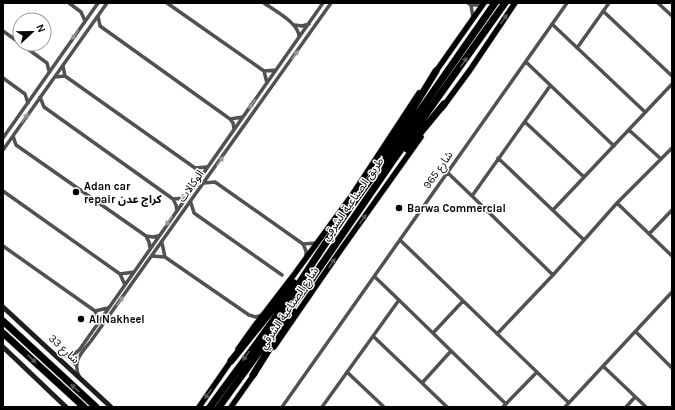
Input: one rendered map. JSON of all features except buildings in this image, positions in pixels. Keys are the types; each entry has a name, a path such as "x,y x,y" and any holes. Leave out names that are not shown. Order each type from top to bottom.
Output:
{"highway":[{"name":"طريق الصناعية الشرقي","path":"219,407 309,283 382,178 495,3"},
{"name":"طريق الصناعية الشرقي","path":"210,407 375,173 505,3"},
{"path":"375,173 390,145 436,71"},
{"path":"382,178 444,104"},
{"path":"231,361 309,267"},
{"path":"253,375 305,292 309,283"},
{"name":"شارع 33","path":"3,321 96,407"},
{"path":"3,333 84,407"}],"main road":[{"name":"طريق الصناعية الشرقي","path":"340,251 444,104 470,70 515,3"},
{"name":"طريق الصناعية الشرقي","path":"199,407 231,361 241,343 306,260 352,195 409,107 483,4"},
{"name":"شارع الصناعية الشرقي","path":"253,375 261,366 340,251"},
{"path":"231,407 253,375"}],"street":[{"path":"69,3 81,12 85,21"},
{"path":"3,138 5,132 50,72 98,3"},
{"path":"4,148 107,3"},
{"path":"167,3 264,71 267,83"},
{"path":"264,3 294,24 302,26 309,24"},
{"name":"الوكالات","path":"72,356 80,349 323,3"},
{"name":"الوكالات","path":"76,365 80,354 162,243 331,3"},
{"name":"شارع 965","path":"282,407 567,3"},
{"path":"577,48 609,3"},
{"path":"658,3 672,16"},
{"path":"473,19 473,12 469,4 483,4"},
{"path":"81,12 92,11"},
{"path":"603,11 672,76"},
{"path":"98,16 100,26 230,119 234,129"},
{"path":"294,24 298,30 299,37"},
{"path":"552,24 645,112"},
{"path":"89,28 100,26"},
{"path":"3,31 12,38"},
{"path":"31,52 47,63 50,72"},
{"path":"47,63 57,62"},
{"path":"526,62 614,146"},
{"path":"62,66 65,76 195,168 198,173 199,180"},
{"path":"264,71 276,70"},
{"path":"55,77 65,76"},
{"path":"3,78 25,94 28,102"},
{"path":"553,210 672,84"},
{"path":"472,196 550,86"},
{"path":"25,94 34,94"},
{"path":"40,97 44,107 173,199 177,211"},
{"path":"33,108 44,107"},
{"path":"230,119 243,118"},
{"path":"525,122 584,177"},
{"path":"628,130 660,159"},
{"path":"13,136 16,145 146,236 159,236"},
{"path":"4,148 16,145"},
{"path":"497,334 553,275 617,203 672,148"},
{"path":"498,158 584,240"},
{"path":"195,168 208,166"},
{"path":"213,171 215,182 303,244 306,251 306,260"},
{"path":"448,173 553,275"},
{"path":"204,184 215,182"},
{"path":"3,191 120,274 125,285"},
{"path":"173,199 186,198"},
{"path":"191,202 194,213 282,275"},
{"path":"617,203 672,256"},
{"path":"649,234 672,210"},
{"path":"182,214 194,213"},
{"path":"146,236 150,248"},
{"path":"400,240 569,403"},
{"path":"162,243 165,257"},
{"path":"303,244 317,243"},
{"path":"3,246 95,310 99,322"},
{"path":"152,256 165,257 249,315 256,317 263,314"},
{"path":"120,274 134,272"},
{"path":"374,277 434,332 505,405 537,372"},
{"path":"565,407 672,292"},
{"path":"322,407 399,300"},
{"path":"434,332 463,301"},
{"name":"شارع 33","path":"3,307 111,407"},
{"path":"95,310 108,308"},
{"path":"249,315 252,321 252,328"},
{"path":"636,332 672,368"},
{"path":"373,336 447,407"},
{"path":"3,347 66,407"},
{"path":"422,383 451,351"},
{"path":"52,354 72,356 72,361 76,365 78,374 82,381"},
{"path":"603,366 646,407"},
{"path":"347,372 384,407"},
{"path":"626,407 636,397"},
{"path":"439,407 442,403"}],"place":[{"name":"Adan car repair كراج عدن","path":"76,192"},
{"name":"Barwa Commercial","path":"399,208"},
{"name":"Al Nakheel","path":"81,319"}]}
